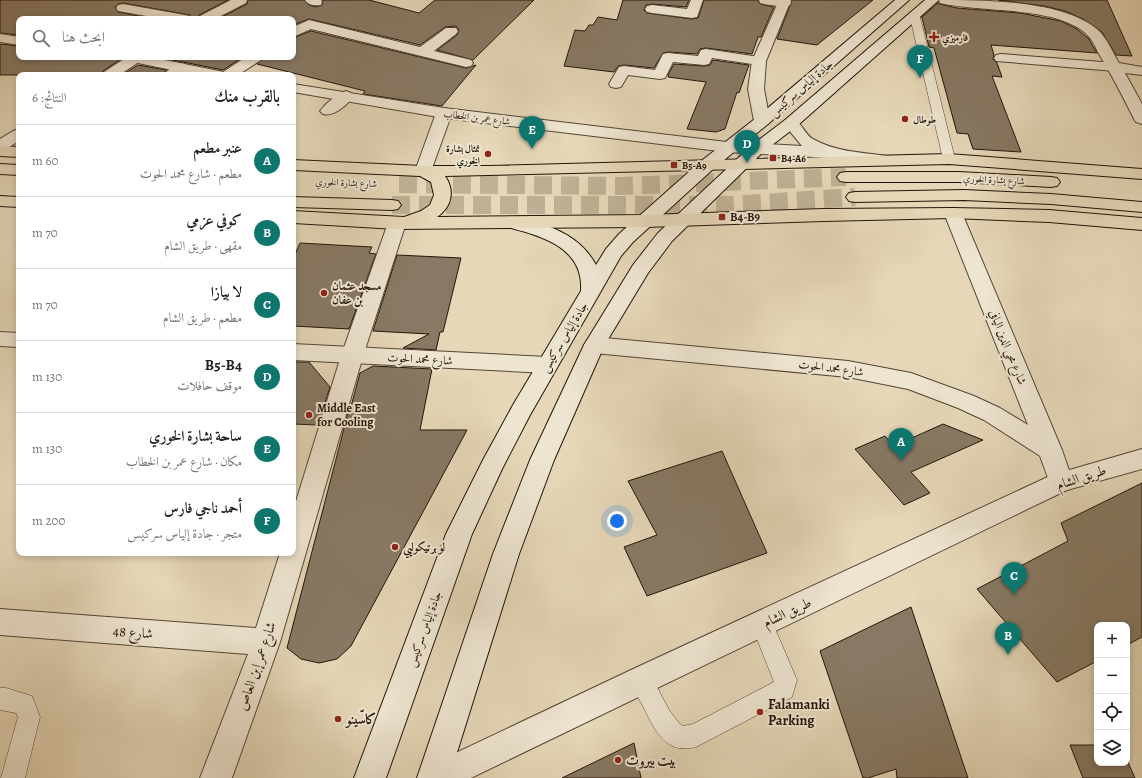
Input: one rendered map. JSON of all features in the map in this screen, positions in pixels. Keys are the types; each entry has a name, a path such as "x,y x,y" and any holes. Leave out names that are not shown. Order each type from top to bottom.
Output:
{"main road":[{"path":"0,151 16,152"},
{"path":"296,165 423,171 706,166 949,159 1142,174"},
{"path":"0,169 16,170"},
{"path":"394,214 418,219 434,212 441,202 443,189 439,180 423,171"},
{"name":"شارع بشارة الخوري","path":"846,177 959,177 1142,189"},
{"name":"شارع بشارة الخوري","path":"296,180 399,184"},
{"path":"0,190 16,191"},
{"name":"شارع بشارة الخوري","path":"855,197 964,196 1051,199 1142,207"},
{"path":"0,201 16,202"},
{"name":"شارع بشارة الخوري","path":"296,202 394,214"},
{"path":"296,217 394,214 509,222 646,221 824,215 953,213 1049,216 1142,224"}],"street":[{"path":"211,16 241,0"},
{"path":"652,9 692,14 697,0"},
{"path":"762,121 756,89 759,61 785,1 765,0"},
{"name":"جادة إلياس سركيس","path":"370,778 459,534 498,453 547,365 616,249 626,238 727,147 762,121 903,0"},
{"name":"جادة إلياس سركيس","path":"433,778 506,554 542,460 594,345 652,252 683,220 758,149 791,123 933,0"},
{"path":"945,0 1040,6 1086,28 1094,34 1115,67 1142,118"},
{"path":"123,8 168,16"},
{"path":"296,31 308,24 466,63"},
{"path":"422,53 451,31"},
{"path":"0,38 16,41"},
{"path":"616,84 624,70 660,75 668,57 704,61 706,54 759,61"},
{"path":"1001,58 1115,67 1142,71"},
{"path":"113,72 129,60"},
{"path":"142,60 175,71 186,72"},
{"path":"233,72 251,60"},
{"name":"شارع عمر بن الخطاب","path":"296,88 444,113 727,147 830,154"},
{"path":"328,111 346,96"},
{"path":"423,171 444,113"},
{"path":"791,123 806,142 830,154 880,160"},
{"path":"0,146 16,136"},
{"name":"شارع محي الدين اليافي","path":"953,213 1050,450 1061,482"},
{"name":"شارع عمر إبن العاص","path":"296,542 394,214"},
{"path":"509,222 533,226 554,234 572,246 585,261 591,278 591,292"},
{"path":"0,339 16,340"},
{"name":"شارع محمد الحوت","path":"594,345 848,369 890,376 911,381 966,402 992,414 1050,450"},
{"name":"شارع محمد الحوت","path":"296,352 547,365"},
{"name":"طريق الشام","path":"436,778 1061,482 1142,459"},
{"name":"شارع عمر إبن العاص","path":"216,778 266,642 292,556"},
{"name":"شارع 48","path":"0,622 266,642"}],"lane":[{"path":"915,17 949,159"},
{"path":"641,680 667,728 676,735 686,738 696,735 784,689 786,680 762,624"},
{"path":"0,699 6,699 24,704 29,717 13,778"}],"building":[{"path":"0,0 228,0 198,16 191,16 123,3 118,4 115,7 118,12 139,16 16,16 16,35 0,33"},
{"path":"248,0 304,0 309,5 316,7 322,5 323,0 369,0 419,13 435,0 534,0 473,60 437,50 457,35 459,30 456,26 445,27 420,45 309,19 296,24 296,16 224,16 247,4"},
{"path":"623,0 689,0 686,7 652,4 646,5 644,10 647,13 692,19 698,18 704,0 758,0 760,4 774,7 761,37 758,37 752,54 706,48 700,49 697,54 668,52 663,53 654,68 624,65 618,66 614,72 564,66 575,30 585,31 589,25 593,25 598,17 617,20"},
{"path":"792,0 873,0 817,45 777,39"},
{"path":"998,0 1107,0 1132,56 1116,55 1102,32 1083,19 1065,11 1044,6"},
{"path":"938,3 957,8 1020,13 1061,21 1077,29 1089,39 1097,53 991,45 994,55 993,59 997,63 1002,77 992,76 1021,152 973,149 968,134 957,133 934,48 929,47 922,17"},
{"path":"311,31 466,68 476,65 442,106 363,94 365,91 296,74 296,72 289,72 257,64 261,60 296,60 296,37"},
{"path":"0,44 16,46 16,60 120,60 102,72 16,72 16,75 0,75"},
{"path":"173,60 238,60 223,70"},
{"path":"713,60 749,65 739,93 737,92 725,129 716,132 687,129 706,82 668,77 669,73 674,64 704,66 710,65"},
{"path":"138,65 166,70 164,72 127,72"},
{"name":"مسجد عثمان بن عفان","path":"300,243 372,247 369,253 376,254 349,329 296,326 296,252"},
{"path":"397,255 461,258 443,332 440,332 436,350 403,348 429,334 373,331"},
{"path":"296,362 309,362 330,387 318,425 296,424"},
{"path":"373,366 432,369 420,430 467,430 351,646 337,659 319,663 301,659 287,648 349,409 350,410 360,373"},
{"path":"943,424 983,440 911,472 930,493 904,505 855,449 885,436 894,446"},
{"path":"722,451 767,553 647,596 624,547 657,535 628,481"},
{"path":"1142,483 1142,637 1130,643 1130,622 1094,622 1094,663 1057,682 977,589 1068,541 1061,523"},
{"path":"911,607 968,778 897,778 896,769 868,778 863,778 820,651"},
{"name":"بيت بيروت","path":"634,743 641,778 562,778"},
{"path":"1070,745 1094,745 1094,766 1130,766 1135,778 1083,778"}],"tunnel":[{"path":"399,184 623,186 846,177"},
{"path":"392,205 729,205 855,197"}],"place":[{"name":"فارميزي","path":"934,37"},
{"name":"أحمد ناجي فارس","path":"920,78"},
{"name":"طوطال","path":"905,119"},
{"name":"ساحة بشارة الخوري","path":"532,149"},
{"name":"تمثال بشارة الخوري","path":"488,154"},
{"name":"B4-A6","path":"773,158"},
{"name":"B5-B4","path":"747,163"},
{"name":"B5-A9","path":"674,165"},
{"name":"B4-B9","path":"722,217"},
{"name":"مسجد عثمان بن عفان","path":"324,293"},
{"name":"Middle East for Cooling","path":"309,415"},
{"name":"عنبر مطعم","path":"901,461"},
{"name":"لو برتيكوليي","path":"395,547"},
{"name":"لا بيازا","path":"1014,595"},
{"name":"كوفي عزمي","path":"1008,655"},
{"name":"Falamanki Parking","path":"760,712"},
{"name":"كاسّينو","path":"338,719"},
{"name":"بيت بيروت","path":"618,760"}]}
